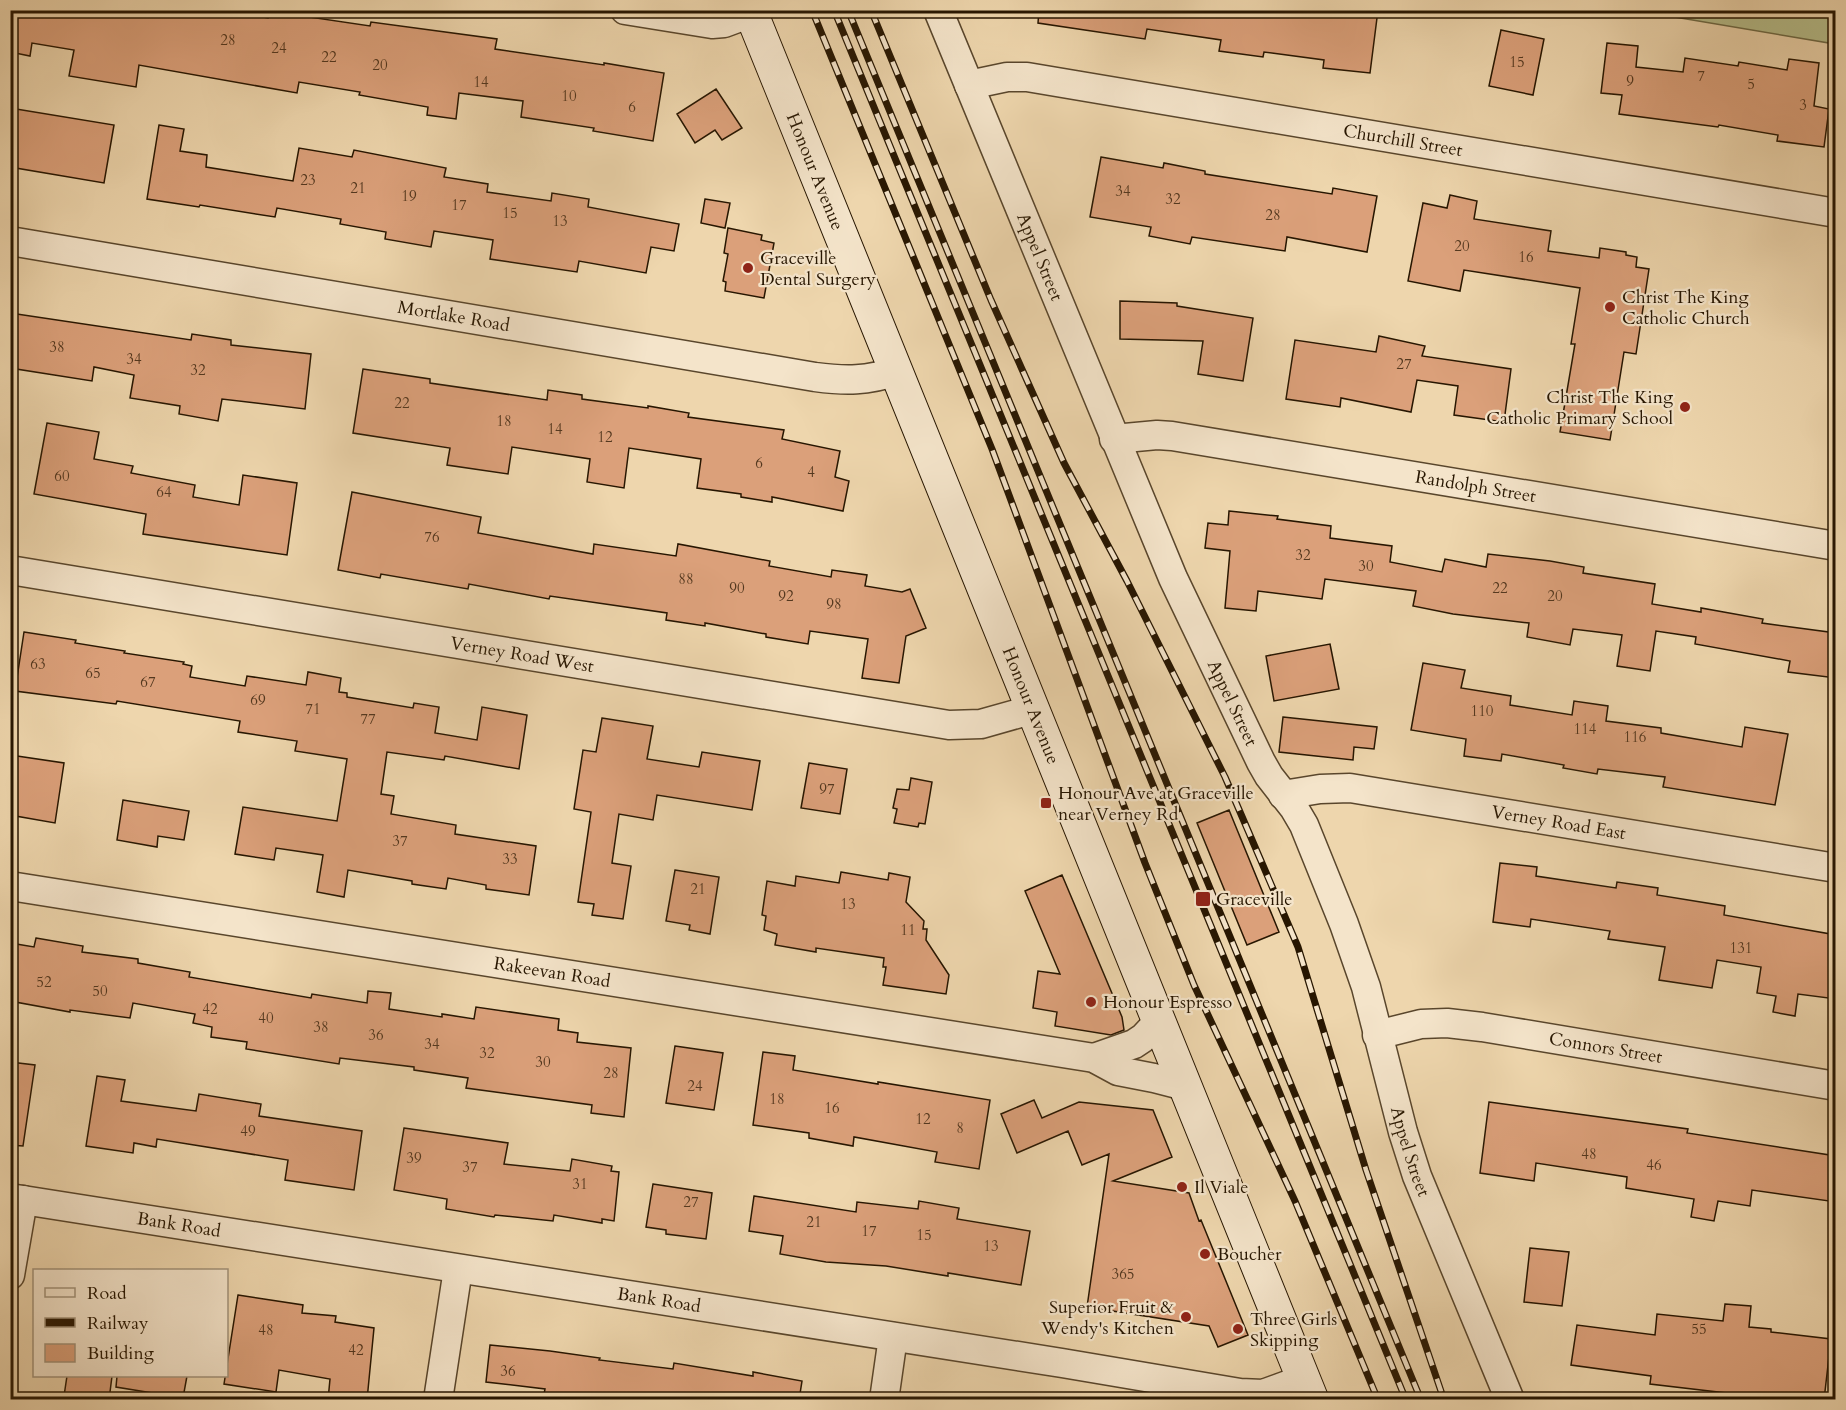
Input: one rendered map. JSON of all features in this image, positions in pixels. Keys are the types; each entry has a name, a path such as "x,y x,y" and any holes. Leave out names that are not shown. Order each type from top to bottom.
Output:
{"main road":[{"name":"Honour Avenue","path":"751,12 1308,1389"}],"street":[{"path":"625,10 711,24 724,23 751,12"},
{"name":"Appel Street","path":"938,10 1178,589 1259,758 1304,825 1344,924 1366,987 1402,1132 1417,1176 1510,1400"},
{"name":"Churchill Street","path":"969,85 1007,77 1027,77 1836,213"},
{"name":"Mortlake Road","path":"10,242 815,377 851,381 875,378 897,371"},
{"name":"Randolph Street","path":"1114,439 1172,436 1836,546"},
{"name":"Verney Road West","path":"10,570 949,725 981,724 1034,709"},
{"name":"Verney Road East","path":"1283,795 1320,789 1350,788 1836,868"},
{"name":"Rakeevan Road","path":"10,886 1094,1058 1118,1071 1185,1086"},
{"name":"Rakeevan Road","path":"1094,1058 1134,1044 1159,1021"},
{"name":"Connors Street","path":"1377,1035 1421,1024 1447,1023 1836,1086"},
{"path":"10,1275 17,1199"},
{"name":"Bank Road","path":"17,1199 1171,1380 1239,1393 1263,1394 1308,1389"},
{"path":"438,1400 458,1269"},
{"path":"884,1400 893,1337"}],"green space":[{"path":"1639,11 1835,11 1835,44"}],"building":[{"path":"10,10 222,10 268,18 269,11 370,26 371,22 497,39 495,49 664,73 653,141 593,131 594,128 521,117 523,101 459,93 456,119 427,115 428,107 299,82 297,93 139,65 136,87 69,76 74,50 32,43 30,56 10,52"},
{"path":"1039,10 1378,10 1370,73 1323,68 1324,60 1264,52 1263,57 1219,51 1221,40 1147,29 1145,39 1038,23"},
{"path":"1501,30 1544,39 1533,95 1489,86"},
{"path":"1607,43 1638,46 1636,67 1683,72 1685,58 1738,66 1739,62 1787,70 1789,59 1819,63 1814,106 1829,109 1824,147 1777,141 1778,135 1719,125 1718,127 1619,114 1622,95 1601,93"},
{"path":"716,89 742,128 722,140 715,130 695,143 677,114"},
{"path":"10,108 114,125 104,183 10,167"},
{"path":"159,125 184,129 180,151 207,155 206,167 293,181 299,148 352,157 354,150 446,168 444,177 488,184 487,192 551,201 552,193 589,199 588,207 679,224 674,251 651,247 646,273 579,261 577,272 490,259 493,240 434,231 431,247 385,239 386,232 340,224 341,219 277,208 275,217 147,199"},
{"path":"1101,157 1163,168 1164,163 1205,171 1205,174 1332,194 1333,188 1377,196 1367,252 1287,237 1285,251 1192,237 1190,244 1149,236 1151,227 1090,217"},
{"path":"1450,195 1477,201 1474,219 1551,231 1548,251 1599,258 1600,248 1626,252 1626,255 1637,257 1636,267 1649,269 1636,354 1624,352 1610,440 1560,432 1575,344 1571,344 1580,288 1464,270 1460,291 1408,281 1423,203 1447,208"},
{"path":"705,199 730,203 725,228 701,223"},
{"name":"Graceville Dental Surgery","path":"728,228 762,235 761,240 774,243 764,298 725,291 726,282 723,281 728,254 724,253"},
{"path":"1120,301 1177,303 1177,306 1253,318 1243,381 1198,374 1203,341 1120,339"},
{"path":"10,313 191,340 192,334 231,340 231,345 311,354 305,409 222,399 218,421 179,414 180,406 130,398 134,375 94,367 92,381 10,368"},
{"path":"1379,336 1425,346 1422,356 1511,369 1504,422 1454,415 1458,386 1417,380 1411,412 1341,398 1340,407 1286,399 1295,340 1376,352"},
{"path":"363,369 430,379 430,383 547,400 548,390 582,395 582,399 689,413 688,417 784,430 782,439 840,451 835,477 849,481 843,511 772,497 772,502 741,497 741,494 697,488 701,459 629,448 624,488 587,482 590,459 512,447 508,474 447,465 450,448 353,433"},
{"path":"47,423 99,432 94,459 133,466 131,473 195,485 193,497 239,505 243,475 297,483 287,555 143,534 146,514 34,494"},
{"path":"352,492 481,517 478,533 593,554 594,544 676,556 678,544 770,561 769,566 831,577 832,570 867,575 865,586 902,592 910,589 926,628 906,636 899,683 862,678 868,639 810,631 808,644 705,623 705,626 666,620 667,613 550,596 549,599 469,584 468,589 381,574 380,578 338,570"},
{"path":"1229,511 1278,516 1277,519 1331,526 1330,538 1392,546 1390,562 1442,572 1445,559 1486,567 1488,554 1550,561 1584,567 1583,573 1655,584 1652,604 1701,612 1701,608 1763,619 1762,623 1836,633 1836,678 1788,672 1790,661 1695,644 1696,637 1656,631 1650,671 1617,666 1622,635 1573,629 1570,645 1527,637 1529,623 1453,614 1413,606 1416,591 1325,579 1322,599 1258,591 1256,611 1225,608 1230,551 1205,548 1208,523 1228,525"},
{"path":"24,632 76,640 75,643 125,651 124,653 184,662 183,664 192,666 190,677 245,686 247,676 306,685 308,672 341,678 339,692 347,693 347,697 413,708 414,703 439,707 435,733 477,740 482,707 527,715 519,769 445,756 444,760 387,752 381,794 394,796 391,814 456,825 455,834 536,846 529,895 486,889 486,885 448,878 446,889 348,870 344,897 317,892 323,855 276,848 274,860 235,854 243,807 337,821 347,759 295,751 297,741 238,732 240,721 117,701 116,704 15,691"},
{"path":"1330,644 1339,689 1274,701 1266,656"},
{"path":"1423,663 1465,670 1461,688 1511,696 1510,705 1572,715 1574,701 1608,706 1606,721 1661,728 1661,733 1742,747 1745,727 1788,734 1775,805 1663,787 1665,777 1598,769 1597,774 1563,768 1564,765 1502,754 1501,761 1464,756 1466,739 1411,730"},
{"path":"1283,717 1377,727 1374,749 1354,747 1353,760 1279,752"},
{"path":"602,718 653,726 647,759 699,767 702,752 760,761 752,810 657,795 653,820 619,814 612,863 631,866 623,919 592,915 594,904 578,902 591,812 574,809 583,750 596,752"},
{"path":"17,756 64,763 55,823 10,815 10,796"},
{"path":"809,763 847,769 840,814 801,808"},
{"path":"911,778 932,782 925,824 919,823 918,827 894,823 897,809 893,808 897,789 909,790"},
{"path":"123,800 189,811 184,840 158,836 157,847 117,840"},
{"path":"1229,810 1279,932 1247,945 1197,823"},
{"path":"1500,863 1537,867 1536,876 1616,888 1617,882 1658,888 1657,895 1725,906 1724,915 1836,935 1836,999 1798,994 1795,1016 1773,1012 1776,996 1757,993 1761,967 1717,960 1712,988 1659,980 1665,947 1608,939 1610,931 1531,919 1530,927 1493,922"},
{"path":"675,870 719,877 710,934 689,930 690,925 666,921"},
{"path":"841,872 888,880 889,873 910,877 906,902 924,921 923,929 927,929 926,940 949,975 946,994 883,985 886,967 883,967 884,958 816,948 816,952 775,945 777,934 764,930 766,916 762,915 767,881 795,886 796,876 839,883"},
{"path":"1062,875 1122,1017 1124,1030 1111,1035 1055,1026 1057,1012 1033,1008 1038,971 1060,974 1025,891"},
{"path":"36,938 83,946 82,952 138,959 138,963 190,972 189,977 311,998 312,994 367,1003 368,991 391,993 389,1009 442,1017 442,1014 474,1019 476,1007 559,1019 558,1030 578,1033 577,1042 631,1048 624,1117 591,1113 592,1105 466,1088 468,1078 414,1070 414,1067 340,1058 339,1064 246,1049 247,1042 211,1037 212,1027 193,1023 195,1014 133,1003 130,1018 70,1010 70,1012 10,1001 10,943 34,947"},
{"path":"675,1046 723,1053 714,1110 666,1103"},
{"path":"763,1052 795,1056 793,1070 990,1100 979,1169 935,1162 937,1152 854,1137 853,1146 809,1138 809,1133 753,1125"},
{"path":"10,1062 35,1065 23,1146 10,1145"},
{"path":"97,1076 125,1080 121,1101 196,1111 199,1094 261,1104 259,1116 362,1131 354,1190 285,1180 288,1160 157,1139 156,1147 134,1143 133,1153 86,1146"},
{"path":"1034,1100 1042,1118 1079,1102 1153,1110 1172,1157 1113,1181 1189,1193 1248,1335 1218,1347 1209,1326 1087,1307 1109,1154 1082,1165 1068,1131 1017,1153 1001,1114"},
{"path":"1489,1102 1688,1129 1687,1133 1836,1156 1836,1202 1752,1190 1750,1206 1718,1201 1714,1221 1691,1217 1694,1199 1626,1188 1627,1177 1536,1163 1534,1181 1480,1173"},
{"path":"404,1128 508,1143 504,1164 570,1171 572,1159 612,1166 611,1171 619,1172 614,1221 602,1219 602,1223 554,1215 553,1221 495,1215 494,1217 446,1209 447,1199 394,1190"},
{"path":"653,1184 712,1193 706,1239 666,1234 666,1230 646,1227"},
{"path":"754,1196 856,1212 857,1202 918,1209 919,1201 959,1208 957,1219 1030,1231 1021,1285 948,1273 948,1276 886,1266 826,1262 780,1254 783,1236 749,1231"},
{"path":"1530,1248 1569,1252 1562,1306 1524,1302"},
{"path":"238,1295 303,1305 302,1313 336,1316 335,1322 374,1328 367,1400 328,1400 330,1379 279,1370 276,1392 224,1384 225,1377 228,1377 228,1359"},
{"path":"1725,1304 1751,1306 1749,1327 1831,1339 1824,1400 1787,1400 1650,1384 1651,1376 1571,1365 1577,1325 1655,1335 1657,1314 1723,1321"},
{"path":"490,1345 550,1351 600,1358 599,1360 673,1369 674,1363 753,1376 753,1372 802,1381 799,1400 583,1400 544,1394 545,1389 486,1382"},
{"path":"67,1377 112,1377 109,1400 64,1396"},
{"path":"117,1377 187,1377 183,1398 116,1387"}],"railway":[{"path":"812,10 992,449 1145,863 1194,985 1295,1201 1378,1400"},
{"path":"834,10 1406,1400"},
{"path":"848,10 1421,1400"},
{"path":"871,10 991,300 1064,463 1127,581 1225,777 1298,947 1366,1170 1444,1400"}],"place":[{"name":"Graceville Dental Surgery","path":"748,268"},
{"name":"Christ The King Catholic Church","path":"1610,307"},
{"name":"Christ The King Catholic Primary School","path":"1685,407"},
{"name":"Honour Ave at Graceville near Verney Rd","path":"1046,803"},
{"name":"Graceville","path":"1203,899"},
{"name":"Honour Espresso","path":"1091,1002"},
{"name":"Il Viale","path":"1182,1187"},
{"name":"Boucher","path":"1205,1254"},
{"name":"Superior Fruit & Wendy's Kitchen","path":"1186,1317"},
{"name":"Three Girls Skipping","path":"1238,1329"}]}
